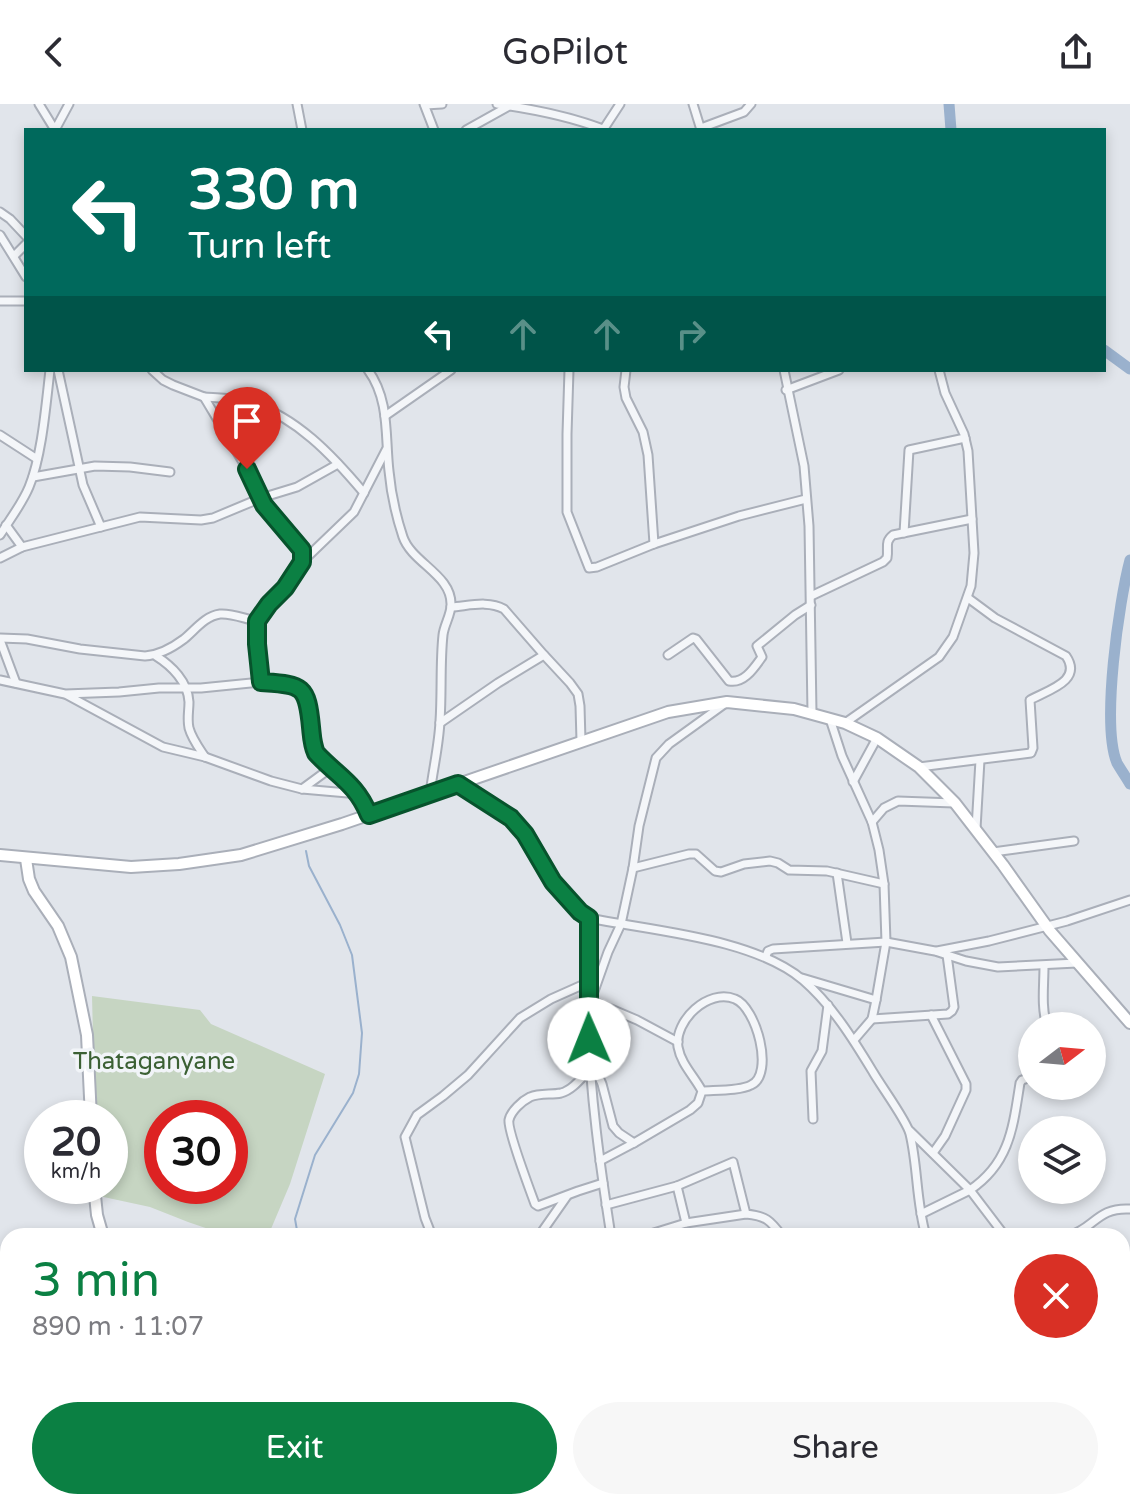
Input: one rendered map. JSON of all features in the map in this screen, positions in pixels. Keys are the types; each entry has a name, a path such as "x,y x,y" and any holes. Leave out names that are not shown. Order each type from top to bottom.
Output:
{"street":[{"path":"39,104 54,128"},
{"path":"56,128 69,104"},
{"path":"297,104 302,128"},
{"path":"433,128 425,105 442,104"},
{"path":"497,104 559,115 597,128"},
{"path":"604,128 620,104"},
{"path":"693,104 701,128"},
{"path":"704,128 744,112 751,104"},
{"path":"470,128 509,106"},
{"path":"0,212 24,234"},
{"path":"0,235 24,274"},
{"path":"14,256 24,246"},
{"path":"0,301 24,301"},
{"path":"0,535 33,477 50,372"},
{"path":"58,372 79,468 101,527"},
{"path":"154,372 163,380 204,397 249,402 286,419 315,441 364,493"},
{"path":"369,372 379,389 385,416 390,482 405,541 411,552 444,584 449,593 451,607 443,635 440,723 430,794"},
{"path":"385,416 448,372"},
{"path":"569,372 567,512 589,568 739,516 806,499"},
{"path":"626,372 626,398 643,432 648,455 654,544"},
{"path":"784,372 804,466 811,596 812,713"},
{"path":"786,390 834,372"},
{"path":"845,723 939,657 953,637 968,598 974,553 971,476 965,438 945,393 940,372"},
{"path":"204,397 261,498 280,526 300,546 302,562"},
{"path":"0,435 37,459"},
{"path":"904,533 909,450 965,438"},
{"path":"261,682 257,621 302,562 349,518 387,447"},
{"path":"0,558 22,547 140,517 213,518 297,487 338,464"},
{"path":"33,477 95,466 170,472"},
{"path":"811,596 883,562 887,558 888,539 893,535 972,519"},
{"path":"6,525 22,547"},
{"path":"919,767 1033,752 1030,700 1064,681 1072,670 1066,656 995,618 968,598"},
{"path":"451,607 497,605 504,609 578,694 581,741"},
{"path":"668,655 696,639 729,681 741,680 762,657 757,646 811,605"},
{"path":"156,656 185,638 211,616 228,614 257,621"},
{"path":"16,683 0,639 12,637 80,649 156,656 166,662 186,688 189,730 205,757"},
{"path":"440,723 544,655"},
{"path":"0,680 65,694 261,682 289,684 299,688 309,704 316,753 353,786 369,815"},
{"path":"65,694 154,743 302,789 359,794"},
{"path":"590,1000 621,924 639,826 656,758 669,744 727,702"},
{"path":"0,855 131,867 241,855 369,815 668,712 727,702 781,707 845,723 877,738 919,767 955,803 1047,926 1130,1023"},
{"path":"830,719 842,756 872,822 884,884 886,942 876,1000 872,1019 854,1040"},
{"path":"853,782 877,738"},
{"path":"976,831 980,760"},
{"path":"302,789 332,767"},
{"path":"458,784 511,818 525,834 553,882 589,918 686,935 766,956 800,978 828,1005 854,1040 910,1131 970,1190 999,1228"},
{"path":"872,822 884,808 898,801 955,803"},
{"path":"993,852 1074,841"},
{"path":"633,868 696,854 715,871 721,872 744,864 770,861 789,870 837,873 884,884"},
{"path":"26,859 34,891 58,926 71,957 87,1035 90,1100"},
{"path":"837,873 847,943"},
{"path":"935,951 974,945 1092,915 1130,900"},
{"path":"589,918 589,1057 610,1228"},
{"path":"766,956 773,949 886,942 998,967 1077,963"},
{"path":"872,1019 948,1014 954,1007 947,955"},
{"path":"1044,966 1044,1012"},
{"path":"800,978 876,1000"},
{"path":"429,1228 405,1137 417,1115 468,1075 520,1018 551,999 589,982"},
{"path":"726,996 737,999 752,1015 759,1039 759,1079 749,1087 702,1091 683,1063 678,1042 687,1019 704,1001 726,996"},
{"path":"590,1000 678,1042"},
{"path":"813,1119 811,1071 822,1051 828,1005"},
{"path":"931,1015 966,1084 945,1136 933,1153"},
{"path":"589,1057 602,1084 613,1126 634,1143"},
{"path":"590,1069 569,1090 532,1096 524,1101 509,1121 535,1204 542,1206 603,1183"},
{"path":"600,1161 690,1110 698,1103 702,1091"},
{"path":"921,1214 970,1190 989,1176 1007,1148 1018,1095"},
{"path":"910,1131 924,1228"},
{"path":"606,1205 677,1186 733,1162 746,1214"},
{"path":"677,1186 686,1223"},
{"path":"545,1228 569,1194"},
{"path":"96,1204 101,1228"},
{"path":"1084,1228 1107,1212 1130,1209"},
{"path":"670,1228 746,1214 760,1215 775,1228"}],"green space":[{"name":"Thataganyane","path":"92,996 200,1010 211,1024 325,1074 290,1184 271,1228 206,1228 150,1207 128,1202 128,1100 95,1100"}],"waterway":[{"path":"949,104 951,128"},
{"path":"1106,351 1130,369"},
{"path":"1130,560 1121,604 1111,693 1113,745 1117,763 1130,784"},
{"path":"297,1228 295,1219 315,1155 353,1093 359,1074 362,1033 352,955 309,866 306,851"}],"route":[{"path":"247,469 264,505 302,550 302,562 257,621 261,682 289,684 305,694 316,753 353,786 369,815 458,784 511,818 525,834 553,882 589,918 589,1039"}]}
